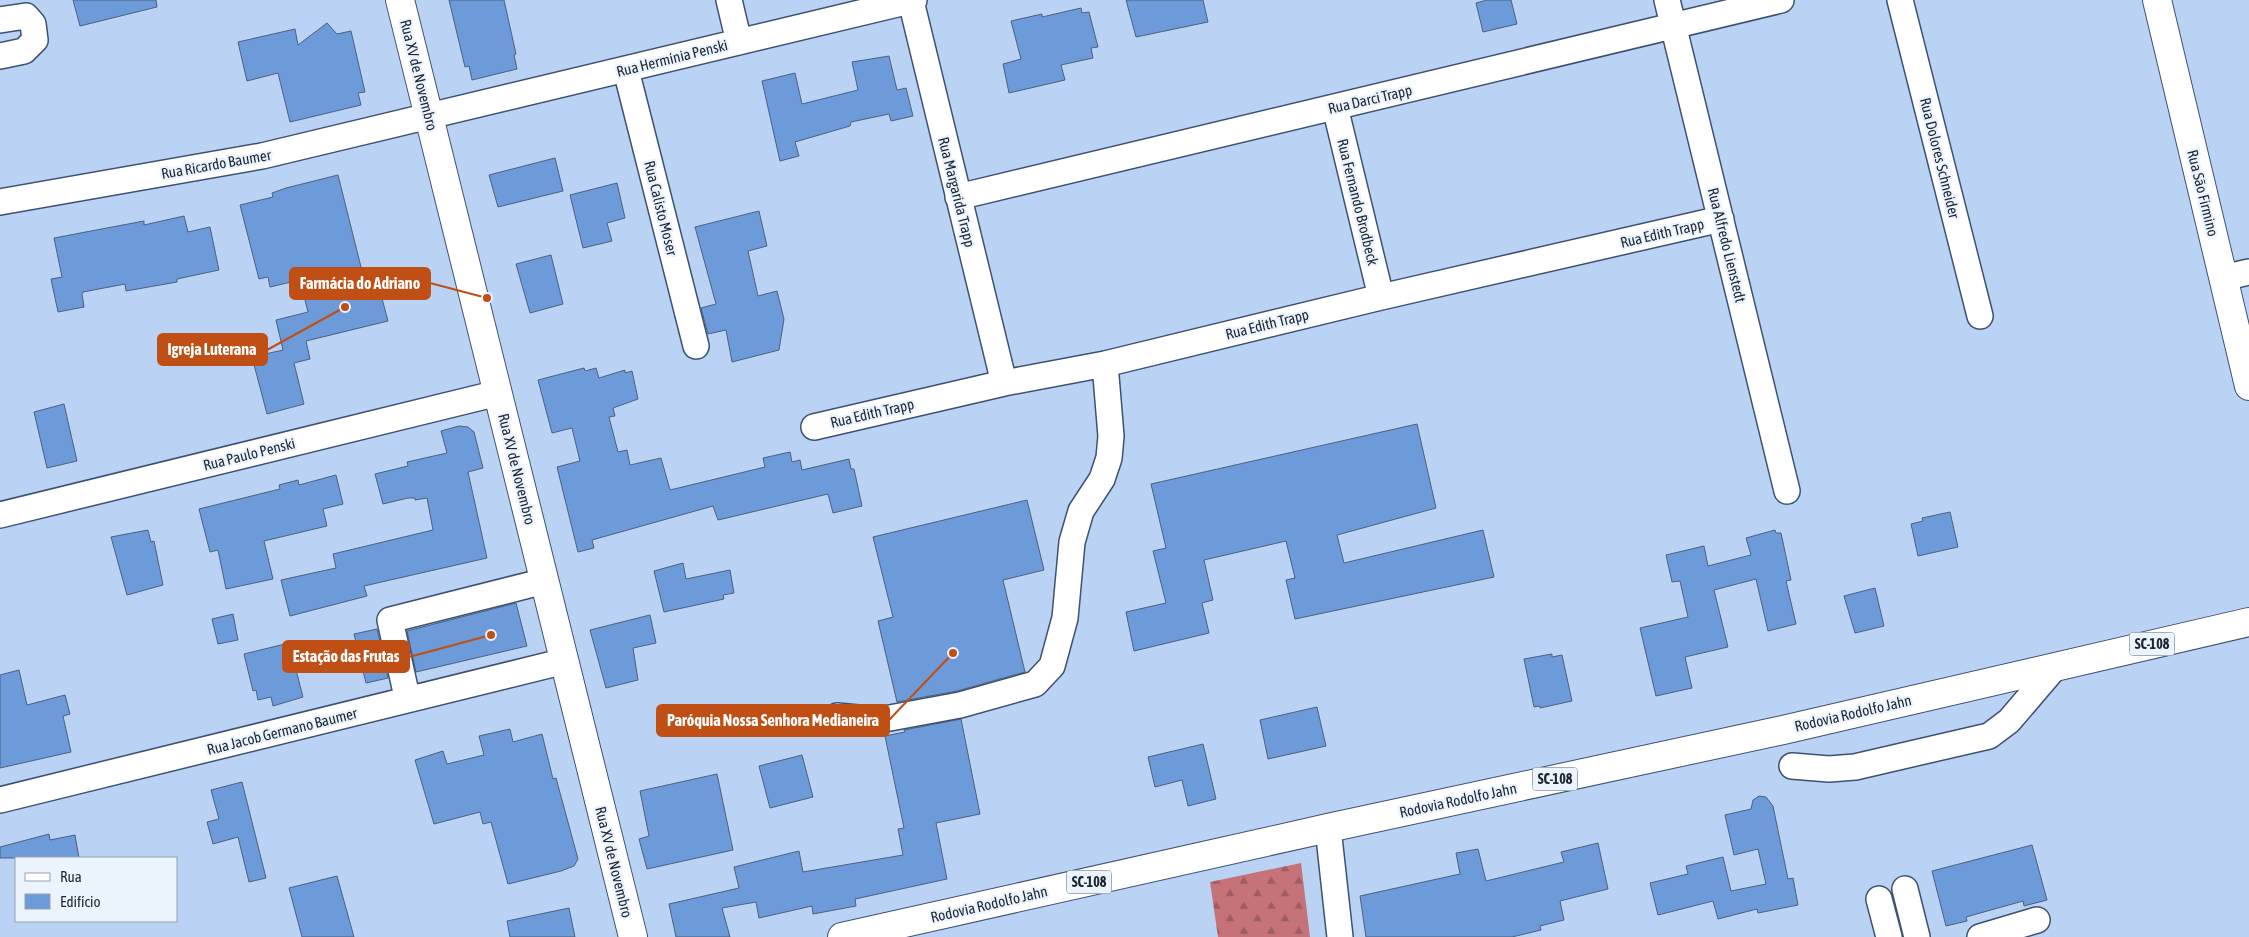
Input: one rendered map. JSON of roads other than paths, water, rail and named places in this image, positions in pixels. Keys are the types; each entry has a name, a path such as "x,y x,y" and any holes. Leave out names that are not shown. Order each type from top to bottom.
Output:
{"main road":[{"name":"Rua XV de Novembro","path":"400,0 633,937"},
{"name":"Rua São Firmino","path":"2157,0 2236,275 2249,386"},
{"name":"Rodovia Rodolfo Jahn","path":"842,937 1328,828 1783,730 2249,622"}],"street":[{"path":"730,0 739,42"},
{"name":"Rua Hermínia Penski","path":"430,117 912,0"},
{"name":"Rua Margarida Trapp","path":"912,0 1004,383"},
{"name":"Rua Alfredo Lienstedt","path":"1667,0 1787,490"},
{"name":"Rua Darci Trapp","path":"958,197 1781,0"},
{"name":"Rua Dolores Schneider","path":"1900,0 1980,316"},
{"path":"0,20 26,16 33,24 35,40 24,52 0,56"},
{"name":"Rua Calisto Moser","path":"626,70 696,346"},
{"name":"Rua Fernando Brodbeck","path":"1335,107 1381,297"},
{"name":"Rua Ricardo Baumer","path":"0,202 262,156 430,117"},
{"name":"Rua Edith Trapp","path":"814,426 1004,383 1105,364 1381,297 1721,219"},
{"path":"837,716 879,720 960,705 1035,684 1052,666 1065,618 1072,542 1081,511 1102,479 1109,458 1111,436 1105,364"},
{"name":"Rua Paulo Penski","path":"0,514 498,393"},
{"path":"411,699 405,688 390,620 544,581"},
{"name":"Rua Jacob Germano Baumer","path":"0,800 565,661"},
{"path":"1792,766 1829,769 1855,768 1989,736 2009,721 2056,666"},
{"path":"1328,828 1340,937"},
{"path":"1905,889 1917,937"},
{"path":"1879,899 1888,937"},
{"path":"1980,937 2037,920"}],"place":[{"name":"Farmácia do Adriano","path":"487,298"},
{"name":"Igreja Luterana","path":"345,307"},
{"name":"Estação das Frutas","path":"491,635"},
{"name":"Paróquia Nossa Senhora Medianeira","path":"953,653"}]}
